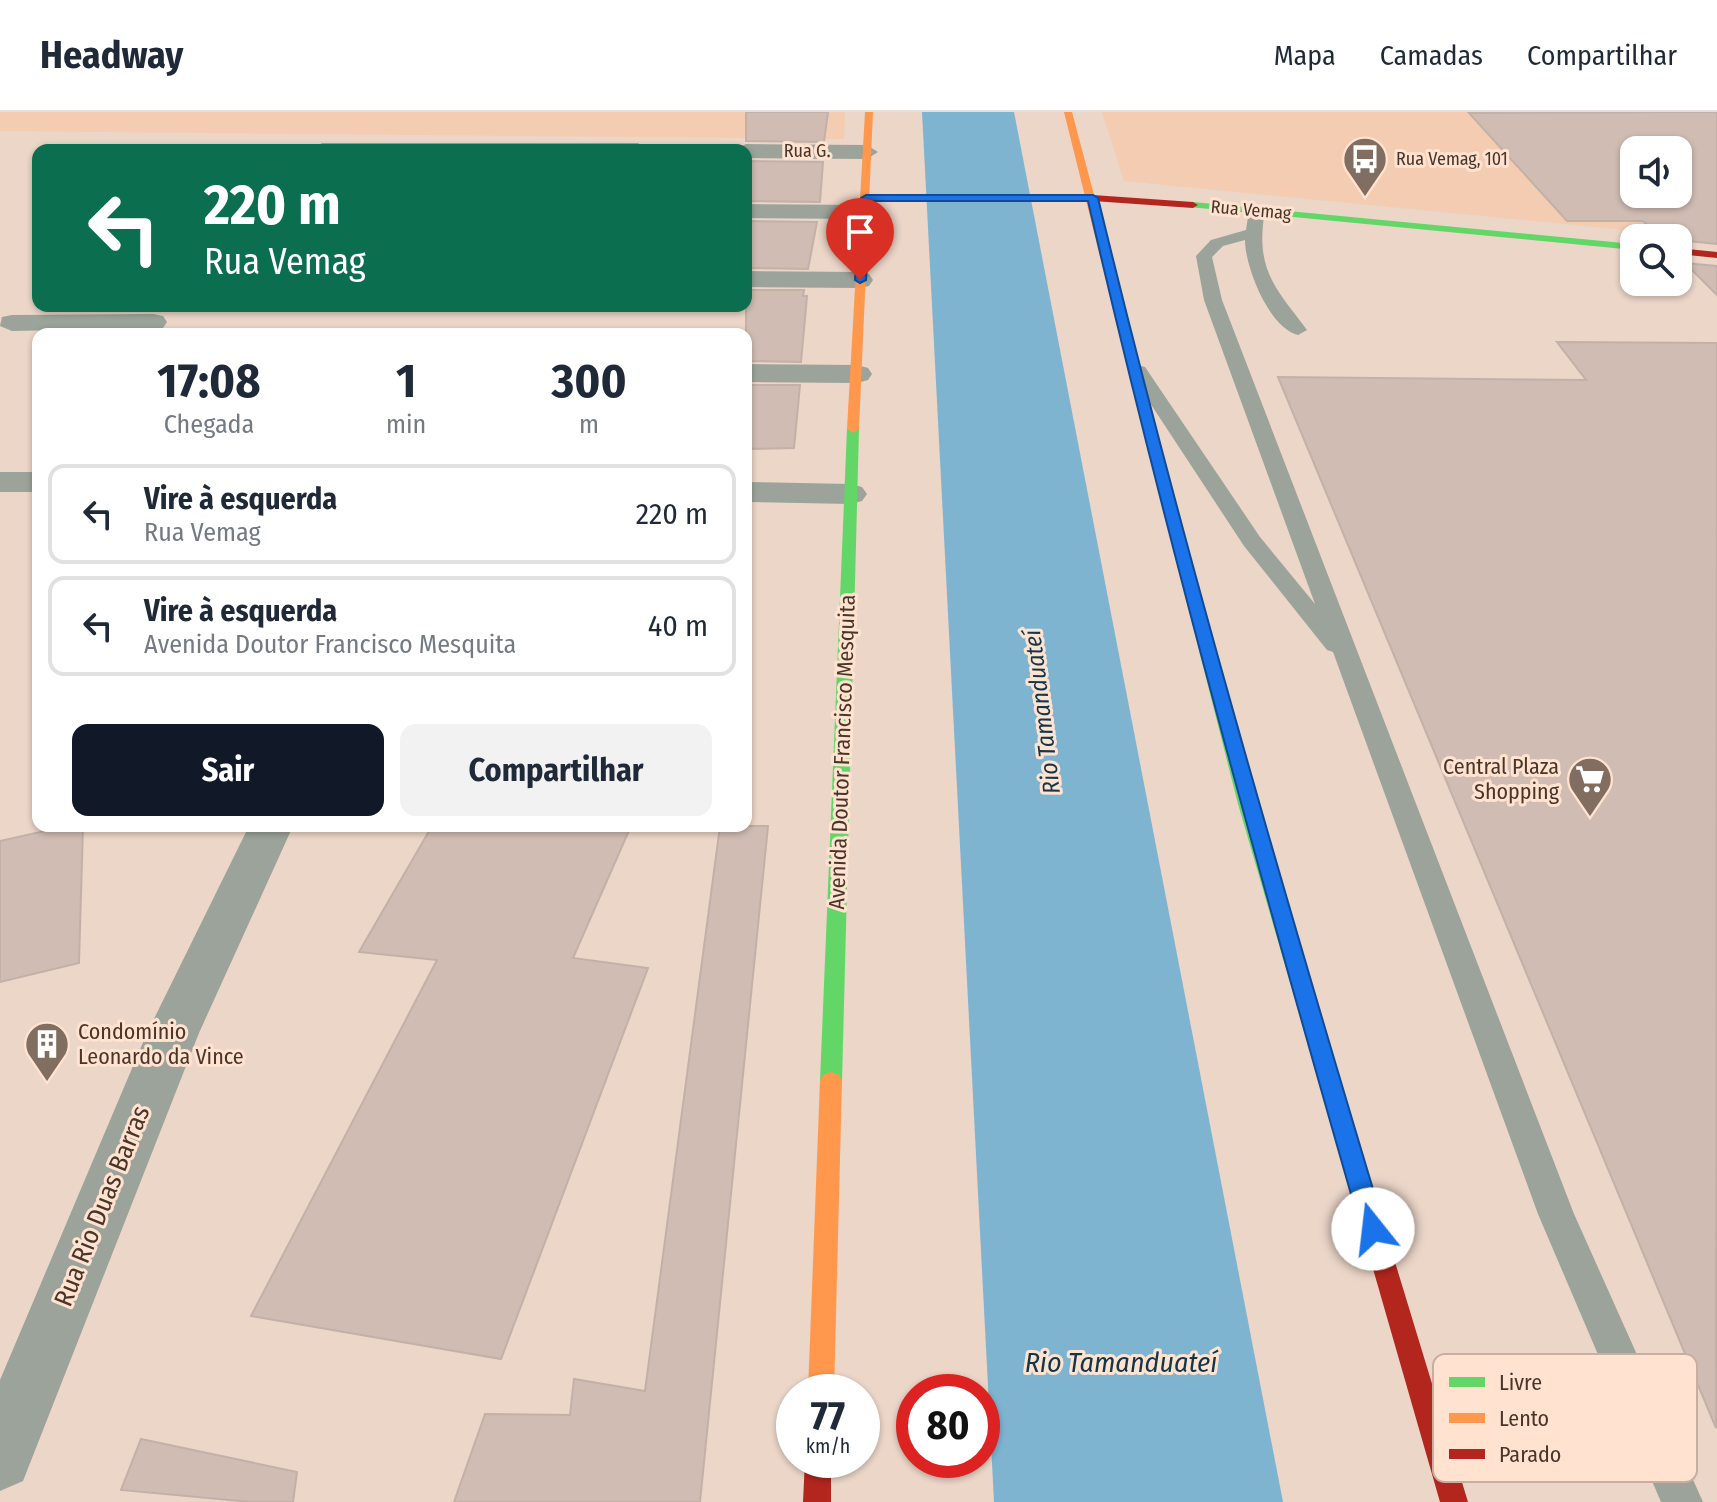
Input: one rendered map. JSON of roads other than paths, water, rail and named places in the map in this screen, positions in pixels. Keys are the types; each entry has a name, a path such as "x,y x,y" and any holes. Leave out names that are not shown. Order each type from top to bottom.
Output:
{"main road":[{"name":"Avenida Doutor Francisco Mesquita","path":"822,1374 850,494 869,112"},
{"path":"1068,112 1093,198 1131,361 1247,804 1433,1431"},
{"name":"Rua Vemag","path":"866,205 906,198 1093,198 1255,221 1620,246"},
{"path":"1692,252 1717,255"},
{"path":"817,1502 818,1478"},
{"path":"1448,1482 1454,1502"}],"street":[{"name":"Rua G.","path":"752,151 867,152"},
{"path":"752,211 866,205"},
{"path":"752,279 860,280"},
{"path":"6,330 32,303"},
{"path":"39,328 155,321"},
{"path":"6,330 32,328"},
{"path":"752,373 857,374"},
{"path":"0,482 32,482"},
{"path":"752,492 850,494"},
{"name":"Rua Rio Duas Barras","path":"0,1458 173,1033 268,832"}],"lane":[{"path":"1255,221 1256,268 1266,291 1298,330"},
{"path":"1255,221 1209,249 1203,265 1218,313 1556,1214 1617,1354"},
{"path":"1131,361 1252,541 1352,664"},
{"path":"1673,1482 1682,1502"}],"water":[{"name":"Rio Tamanduateí","path":"922,112 1014,112 1283,1502 994,1502 993,1478 1000,1478 1000,1374 987,1374"}],"place":[{"name":"Rua Vemag, 101","path":"1365,198"},
{"name":"Central Plaza Shopping","path":"1590,818"},
{"name":"Condomínio Leonardo da Vince","path":"47,1083"}]}
